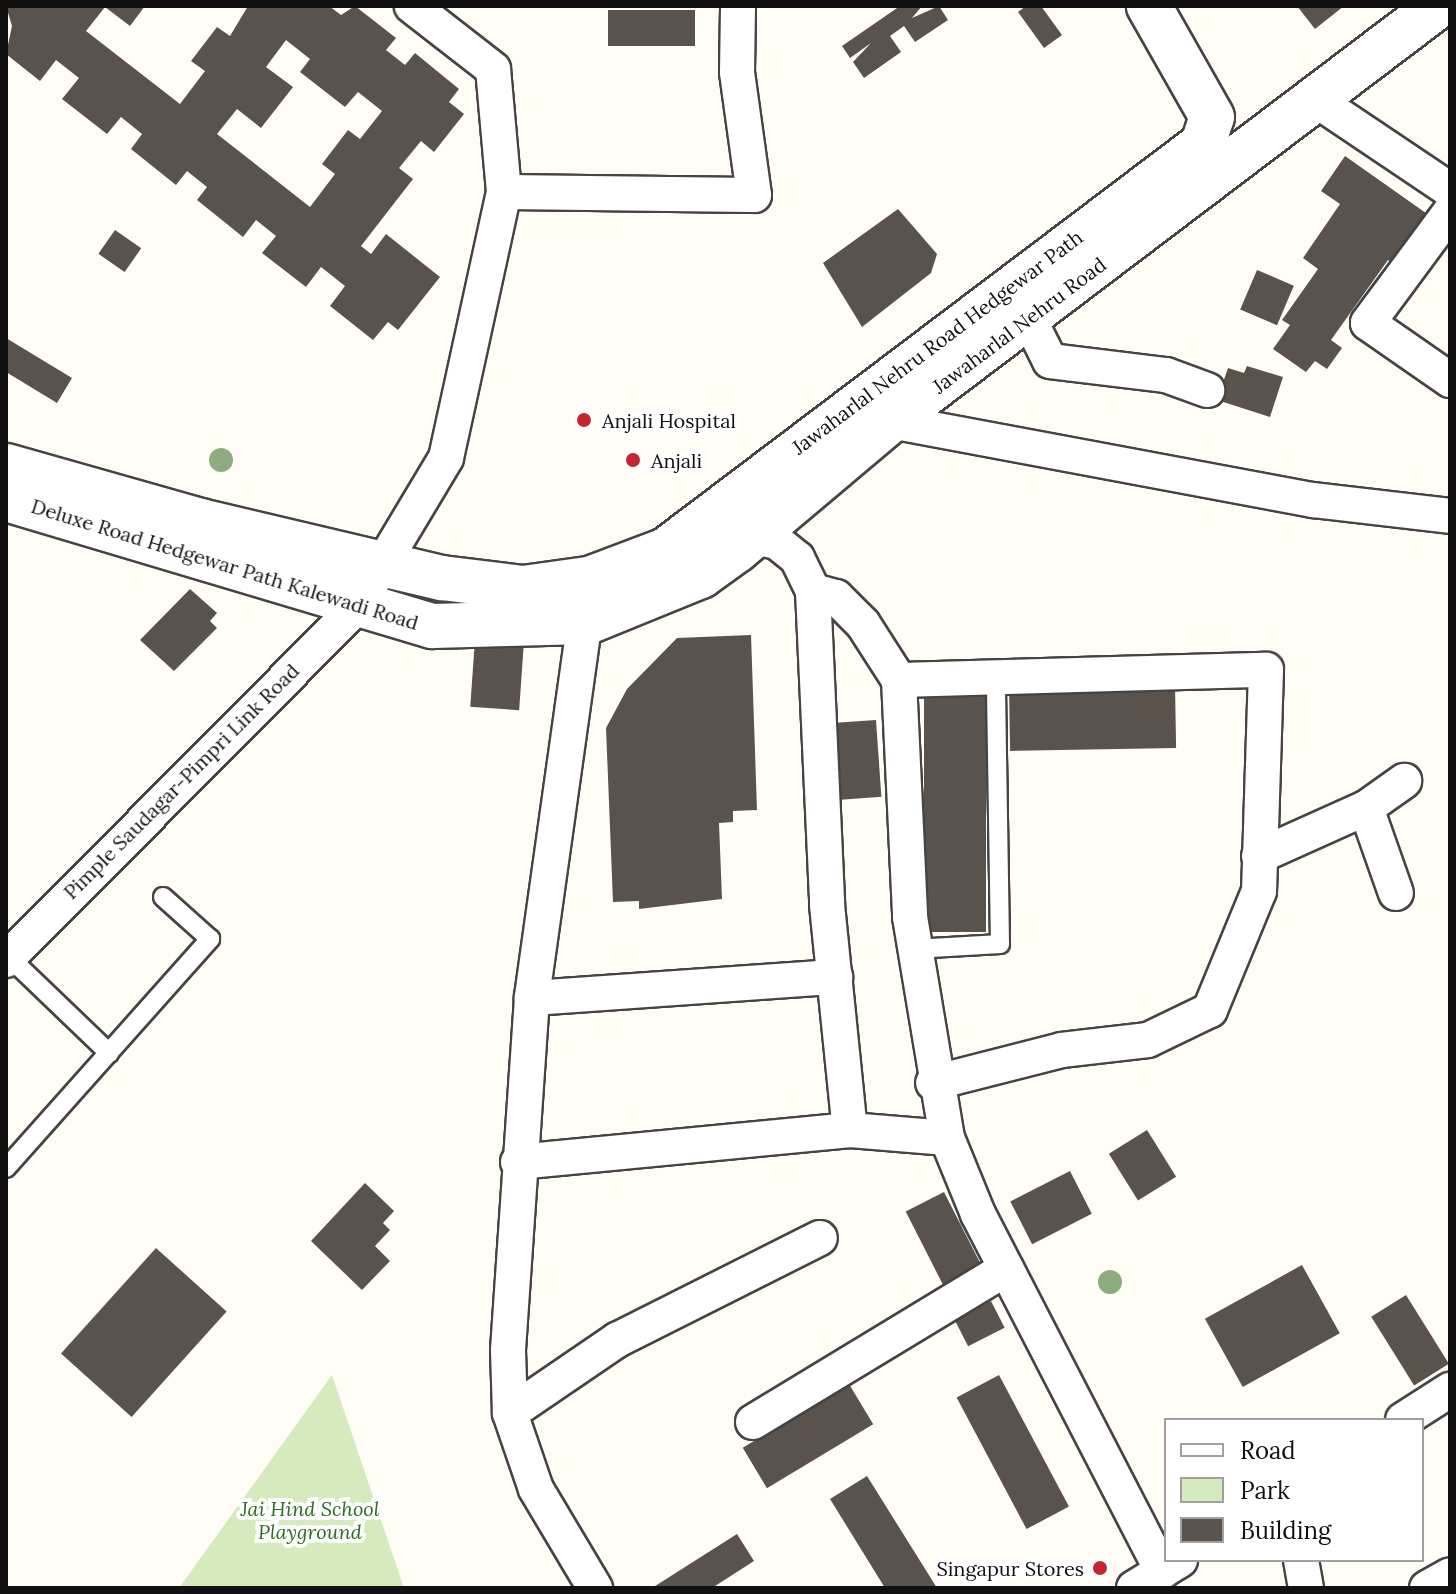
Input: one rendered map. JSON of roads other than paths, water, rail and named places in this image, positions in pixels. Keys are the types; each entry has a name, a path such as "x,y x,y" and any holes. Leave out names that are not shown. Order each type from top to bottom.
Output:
{"street":[{"name":"Pimple Saudagar-Pimpri Link Road","path":"8,958 358,605 446,458 504,192 493,69 412,6"},
{"path":"504,192 754,195 737,72 738,6"},
{"name":"Jawaharlal Nehru Road Hedgewar Path","path":"589,579 666,550 1081,231 1188,160 1212,117 1185,59 1149,6"},
{"name":"Jawaharlal Nehru Road","path":"588,622 701,576 890,421 1319,102 1438,6"},
{"path":"1319,102 1450,190"},
{"path":"1450,212 1368,323 1450,380"},
{"path":"1028,317 1050,361 1166,375 1207,390"},
{"path":"890,421 1314,500 1450,516"},
{"name":"Deluxe Road Hedgewar Path Kalewadi Road","path":"6,466 383,564 523,588 589,579"},
{"name":"Deluxe Road Hedgewar Path Kalewadi Road","path":"6,499 432,626 588,622"},
{"path":"750,536 777,542 797,558 813,591 835,977 850,1130"},
{"path":"589,579 588,622 532,998 518,1162 510,1413 536,1489 595,1588"},
{"path":"813,591 836,597 863,624 899,680 914,949 933,1083 947,1138 1006,1269 1159,1573"},
{"path":"899,680 1266,670 1259,891 1210,1010 1148,1040 1062,1050 933,1083"},
{"path":"1259,856 1366,808 1404,781"},
{"path":"1366,808 1396,893"},
{"path":"532,998 835,977"},
{"path":"518,1162 850,1130 947,1138"},
{"path":"510,1413 617,1340 820,1238"},
{"path":"753,1422 1006,1269"},
{"path":"1406,1418 1450,1390"},
{"path":"1301,1562 1306,1588"},
{"path":"1427,1588 1450,1575"}],"lane":[{"path":"914,949 1000,944 996,678"},
{"path":"6,1168 210,939 163,897"},
{"path":"8,958 109,1053"}],"place":[{"name":"Anjali Hospital","path":"584,420"},
{"name":"Anjali","path":"633,460"},
{"name":"Singapur Stores","path":"1100,1568"}],"park label":[{"name":"Jai Hind School Playground","path":"310,1520"}]}
